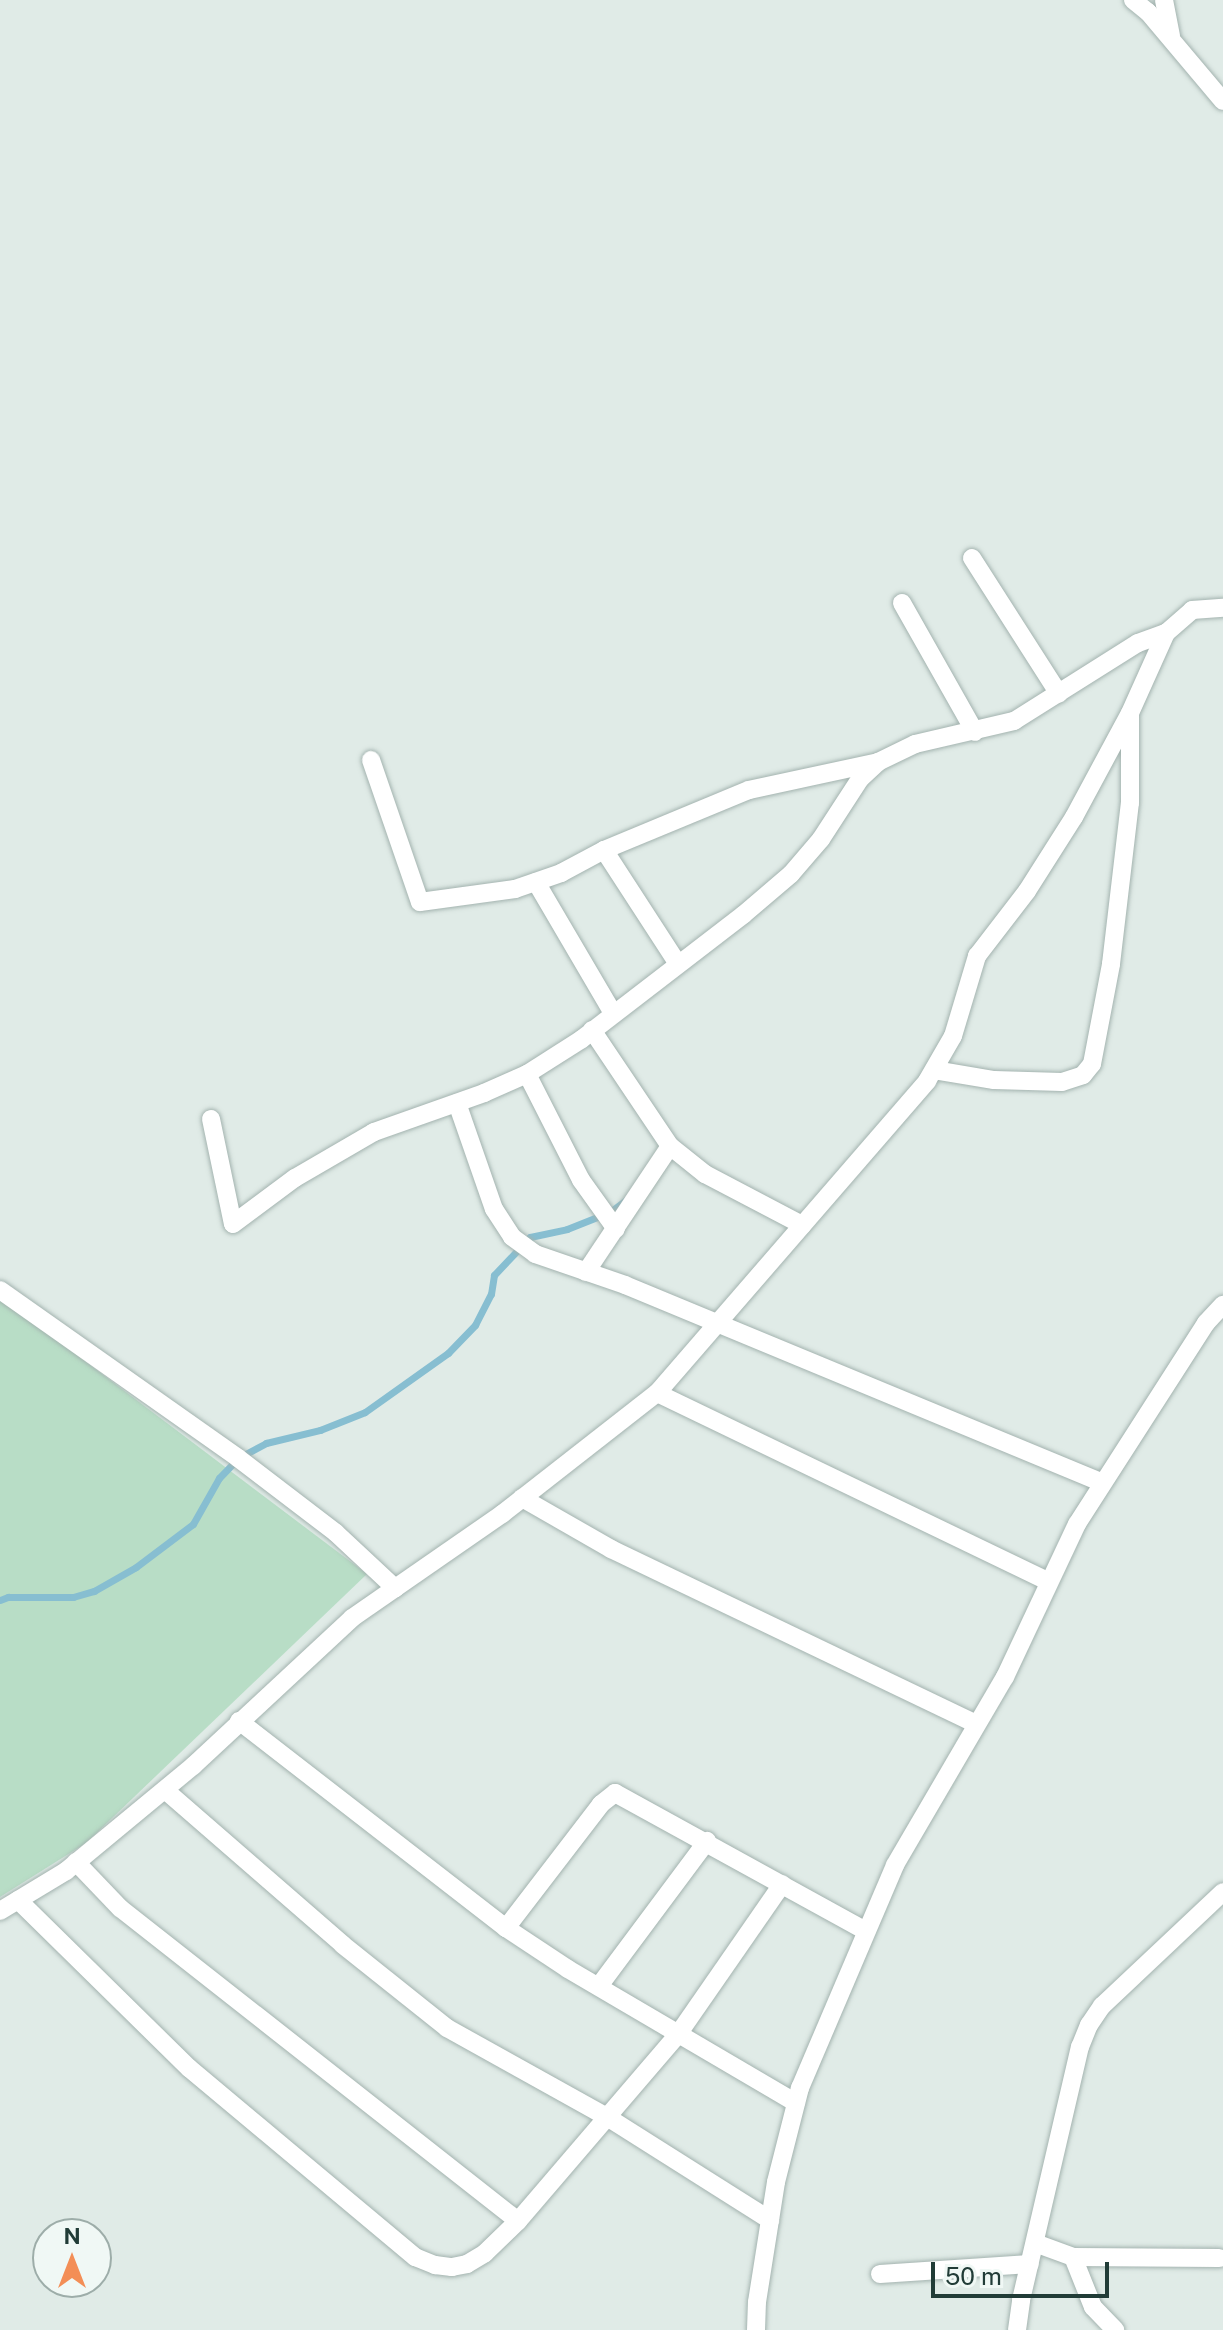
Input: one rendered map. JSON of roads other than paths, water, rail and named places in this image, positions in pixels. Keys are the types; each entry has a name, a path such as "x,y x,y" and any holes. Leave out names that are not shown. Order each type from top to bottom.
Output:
{"street":[{"path":"1133,0 1172,39 1223,101"},
{"path":"1164,0 1172,39"},
{"path":"972,558 1059,694"},
{"path":"902,603 975,732"},
{"path":"371,760 420,902 487,896 536,882 604,850 749,790 878,762 915,744 1014,721 1138,643 1166,633 1192,610 1223,608"},
{"path":"0,1911 76,1862 165,1790 352,1618 522,1498 657,1393 719,1323 761,1269 897,1120 934,1070 953,1036 977,956 1027,891 1074,817 1130,713 1166,633"},
{"path":"934,1070 994,1080 1062,1082 1083,1075 1092,1064 1111,964 1130,803 1130,713"},
{"path":"211,1119 233,1224 256,1205 374,1132 527,1074 592,1030 791,874 821,839 854,786 878,762"},
{"path":"604,850 678,964"},
{"path":"536,882 613,1013"},
{"path":"592,1030 670,1146 705,1174 802,1225"},
{"path":"527,1074 573,1167 616,1229"},
{"path":"457,1103 494,1209 512,1237 535,1254 719,1323 1103,1483"},
{"path":"586,1272 670,1146"},
{"path":"0,1290 238,1458 336,1533 395,1588"},
{"path":"756,2330 770,2220 796,2103 895,1865 1005,1677 1047,1581 1103,1483 1206,1323 1223,1305"},
{"path":"657,1393 1047,1581"},
{"path":"522,1498 611,1549 976,1724"},
{"path":"239,1721 506,1928 796,2103"},
{"path":"165,1790 343,1945 447,2028 607,2117 770,2220"},
{"path":"506,1928 610,1794 625,1796 866,1931"},
{"path":"599,1986 707,1841"},
{"path":"76,1862 120,1908 518,2221"},
{"path":"18,1900 189,2068 415,2257 435,2265 467,2264 485,2253 518,2221 679,2033 782,1884"},
{"path":"1017,2330 1080,2047 1089,2025 1102,2006 1223,1892"},
{"path":"1035,2243 1073,2257 1219,2258"},
{"path":"1073,2257 1093,2307 1115,2330"},
{"path":"880,2274 1030,2264"}],"waterway":[{"path":"0,1600 8,1597 73,1597 94,1591 136,1567 193,1524 219,1478 238,1458 266,1443 320,1430 365,1412 448,1353 475,1325 491,1294 494,1275 530,1237 567,1229 610,1212 626,1200"}]}
